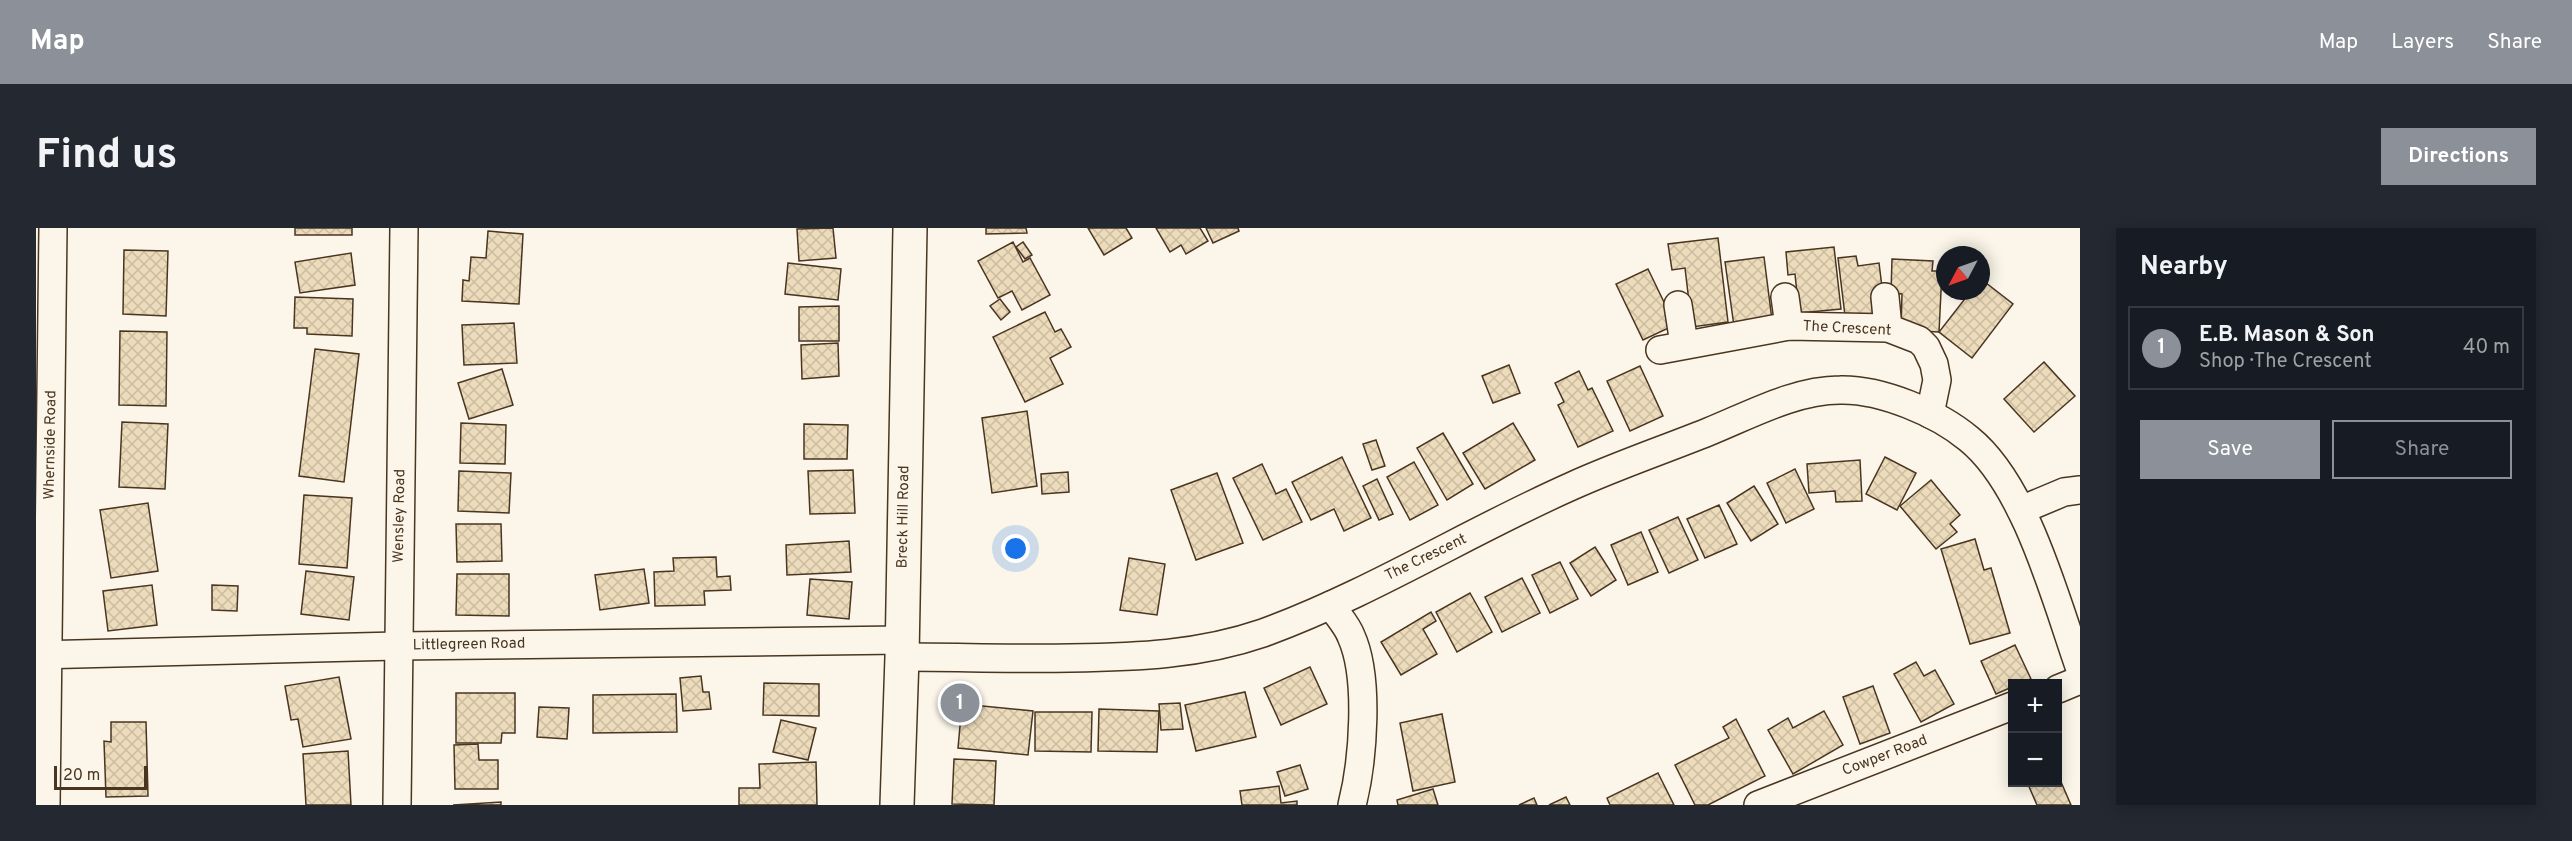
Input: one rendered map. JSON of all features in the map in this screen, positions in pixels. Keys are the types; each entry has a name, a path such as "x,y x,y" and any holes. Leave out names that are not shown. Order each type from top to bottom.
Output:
{"street":[{"name":"Whernside Road","path":"46,805 42,655 53,228"},
{"name":"Wensley Road","path":"397,805 397,646 405,228"},
{"name":"Breck Hill Road","path":"897,805 910,228"},
{"path":"1785,297 1789,326"},
{"path":"1885,297 1888,328"},
{"name":"The Crescent","path":"1678,305 1672,347 1789,326 1888,328 1919,340 1926,347 1934,364 1937,380 1930,414"},
{"name":"The Crescent","path":"902,649 1033,658 1160,656 1229,643 1264,632 1331,605 1572,485 1800,395 1843,390 1864,392 1930,414 1969,438 1986,456 2021,510 2038,547 2080,669"},
{"path":"2021,510 2064,492 2080,490"},
{"path":"1331,605 1352,636 1361,691 1363,717 1359,778 1352,805"},
{"name":"Littlegreen Road","path":"42,655 397,646 902,649"},
{"path":"2062,687 2080,680"},
{"name":"Cowper Road","path":"1758,805 2008,708"}],"building":[{"path":"295,228 352,228 352,235 295,235"},
{"path":"833,228 836,258 799,261 797,229"},
{"path":"986,228 1026,228 1027,233 986,234"},
{"path":"1088,228 1126,228 1132,238 1104,255"},
{"path":"1156,228 1200,228 1208,241 1186,254 1181,245 1170,252"},
{"path":"1206,228 1238,228 1239,231 1213,243"},
{"path":"488,231 523,234 519,304 462,301 463,280 469,281 471,257 486,258"},
{"path":"1718,238 1728,322 1692,327 1685,268 1672,270 1668,244"},
{"path":"1013,242 1023,262 1030,258 1050,295 1022,310 1012,291 998,298 978,261"},
{"path":"1023,242 1032,255 1025,259 1016,247"},
{"path":"1834,247 1841,309 1799,313 1795,274 1788,275 1786,252"},
{"path":"124,250 168,251 166,316 123,314"},
{"path":"351,253 355,285 300,293 295,262"},
{"path":"1856,256 1858,266 1879,263 1886,319 1846,324 1838,258"},
{"path":"1764,257 1772,320 1734,326 1725,262"},
{"path":"1892,259 1933,261 1932,271 1936,271 1936,300 1941,300 1939,332 1901,330 1902,294 1891,293"},
{"path":"788,263 841,269 838,300 785,294"},
{"path":"1648,269 1675,325 1643,340 1616,284"},
{"path":"1990,286 2013,304 1972,358 1939,332 1964,300 1990,300"},
{"path":"295,297 353,299 352,336 307,334 307,328 294,328"},
{"path":"1000,299 1010,312 1001,320 990,306"},
{"path":"839,306 839,341 799,341 799,307"},
{"path":"1045,312 1055,332 1061,329 1071,347 1050,358 1063,384 1025,402 993,337"},
{"path":"514,323 517,363 464,365 462,325"},
{"path":"120,331 167,332 166,406 119,405"},
{"path":"838,343 839,376 802,379 801,345"},
{"path":"315,349 359,354 344,482 299,476"},
{"path":"2044,362 2075,396 2034,432 2004,399"},
{"path":"1509,365 1520,393 1493,403 1482,376"},
{"path":"1640,366 1663,416 1630,431 1607,381"},
{"path":"502,369 513,405 469,419 458,383"},
{"path":"1579,371 1588,390 1592,388 1613,431 1578,447 1558,405 1564,402 1555,383"},
{"path":"1027,411 1037,486 992,493 982,418"},
{"path":"122,422 168,424 165,489 119,487"},
{"path":"461,423 506,425 505,464 460,463"},
{"path":"1513,423 1535,460 1485,489 1463,453"},
{"path":"804,424 848,425 847,459 804,459"},
{"path":"1443,433 1473,484 1447,500 1417,448"},
{"path":"1376,440 1385,466 1372,470 1363,444"},
{"path":"1342,457 1371,518 1344,531 1334,509 1311,520 1292,482"},
{"path":"1885,457 1916,473 1897,510 1866,494"},
{"path":"1860,460 1862,501 1836,502 1835,491 1809,493 1807,464"},
{"path":"1414,462 1438,505 1410,520 1387,477"},
{"path":"1262,464 1276,494 1286,489 1302,522 1263,540 1233,478"},
{"path":"1795,469 1814,509 1786,523 1767,483"},
{"path":"853,470 855,513 810,514 808,471"},
{"path":"459,471 511,473 509,513 458,511"},
{"path":"1068,472 1069,492 1042,494 1041,474"},
{"path":"1217,473 1243,543 1196,560 1171,490"},
{"path":"1377,479 1393,514 1379,520 1363,486"},
{"path":"1931,480 1960,515 1950,524 1957,532 1936,549 1900,506"},
{"path":"1754,486 1778,524 1751,541 1727,503"},
{"path":"304,495 352,498 347,568 299,564"},
{"path":"148,503 158,571 111,578 100,510"},
{"path":"1719,505 1737,544 1705,558 1687,519"},
{"path":"1678,517 1698,560 1669,573 1649,530"},
{"path":"456,524 501,524 502,561 457,562"},
{"path":"1641,532 1658,572 1628,585 1611,545"},
{"path":"1975,539 1984,570 1991,568 2010,633 1970,644 1941,549"},
{"path":"849,541 851,572 787,575 786,545"},
{"path":"1595,547 1616,580 1591,596 1570,563"},
{"path":"716,557 717,577 730,576 731,590 704,591 705,605 655,606 654,572 674,571 673,558"},
{"path":"1129,558 1165,564 1157,615 1120,610"},
{"path":"1560,562 1578,599 1550,613 1532,575"},
{"path":"644,569 649,603 600,610 595,575"},
{"path":"306,571 354,577 349,620 301,614"},
{"path":"457,574 509,574 509,616 456,615"},
{"path":"1522,578 1540,613 1502,632 1485,597"},
{"path":"810,579 852,582 849,619 807,615"},
{"path":"152,585 157,625 108,631 103,591"},
{"path":"212,585 238,586 237,611 212,610"},
{"path":"1470,593 1492,632 1457,652 1436,612"},
{"path":"1431,612 1436,621 1423,629 1437,654 1401,675 1381,642"},
{"path":"2015,645 2031,679 2008,679 2008,689 1996,694 1981,661"},
{"path":"1916,662 1924,676 1935,670 1954,704 1921,722 1894,674"},
{"path":"1310,667 1327,704 1281,725 1264,688"},
{"path":"701,676 703,692 709,692 711,709 683,711 680,678"},
{"path":"339,677 351,739 303,747 298,719 291,720 285,686"},
{"path":"764,683 819,684 819,716 763,715"},
{"path":"1873,686 1890,733 1860,744 1843,697"},
{"path":"1245,692 1256,737 1196,751 1185,705"},
{"path":"456,693 515,693 515,733 502,733 501,743 456,743"},
{"path":"676,694 677,732 593,733 593,695"},
{"path":"1180,703 1183,729 1161,730 1159,704"},
{"path":"962,704 1033,711 1028,755 958,748"},
{"path":"539,707 569,708 567,739 537,737"},
{"path":"1099,709 1159,711 1157,752 1098,751"},
{"path":"1824,711 1843,745 1793,774 1768,730 1788,718 1793,728"},
{"path":"1035,712 1092,712 1091,752 1035,751"},
{"path":"1442,714 1455,782 1413,791 1400,723"},
{"path":"1736,719 1765,776 1708,805 1695,805 1675,765 1729,738 1723,727"},
{"path":"781,720 816,728 808,760 773,752"},
{"path":"111,722 146,722 148,796 106,797 104,741 111,742"},
{"path":"478,744 479,760 498,760 498,789 455,789 454,745"},
{"path":"348,751 351,805 306,805 303,754"},
{"path":"954,759 996,761 994,805 952,804"},
{"path":"816,762 817,805 739,805 739,788 760,788 759,764"},
{"path":"1300,765 1308,789 1285,796 1277,772"},
{"path":"1658,773 1674,805 1610,805 1607,798"},
{"path":"2062,784 2071,805 2037,805 2029,787 2062,787"},
{"path":"1279,786 1281,803 1297,801 1297,805 1242,805 1240,791"},
{"path":"1433,789 1438,805 1398,805 1397,800"},
{"path":"1566,797 1570,805 1549,805"},
{"path":"1534,798 1537,805 1519,805"},
{"path":"501,802 501,805 453,805"}],"place":[{"name":"E.B. Mason & Son","path":"960,703"}]}
